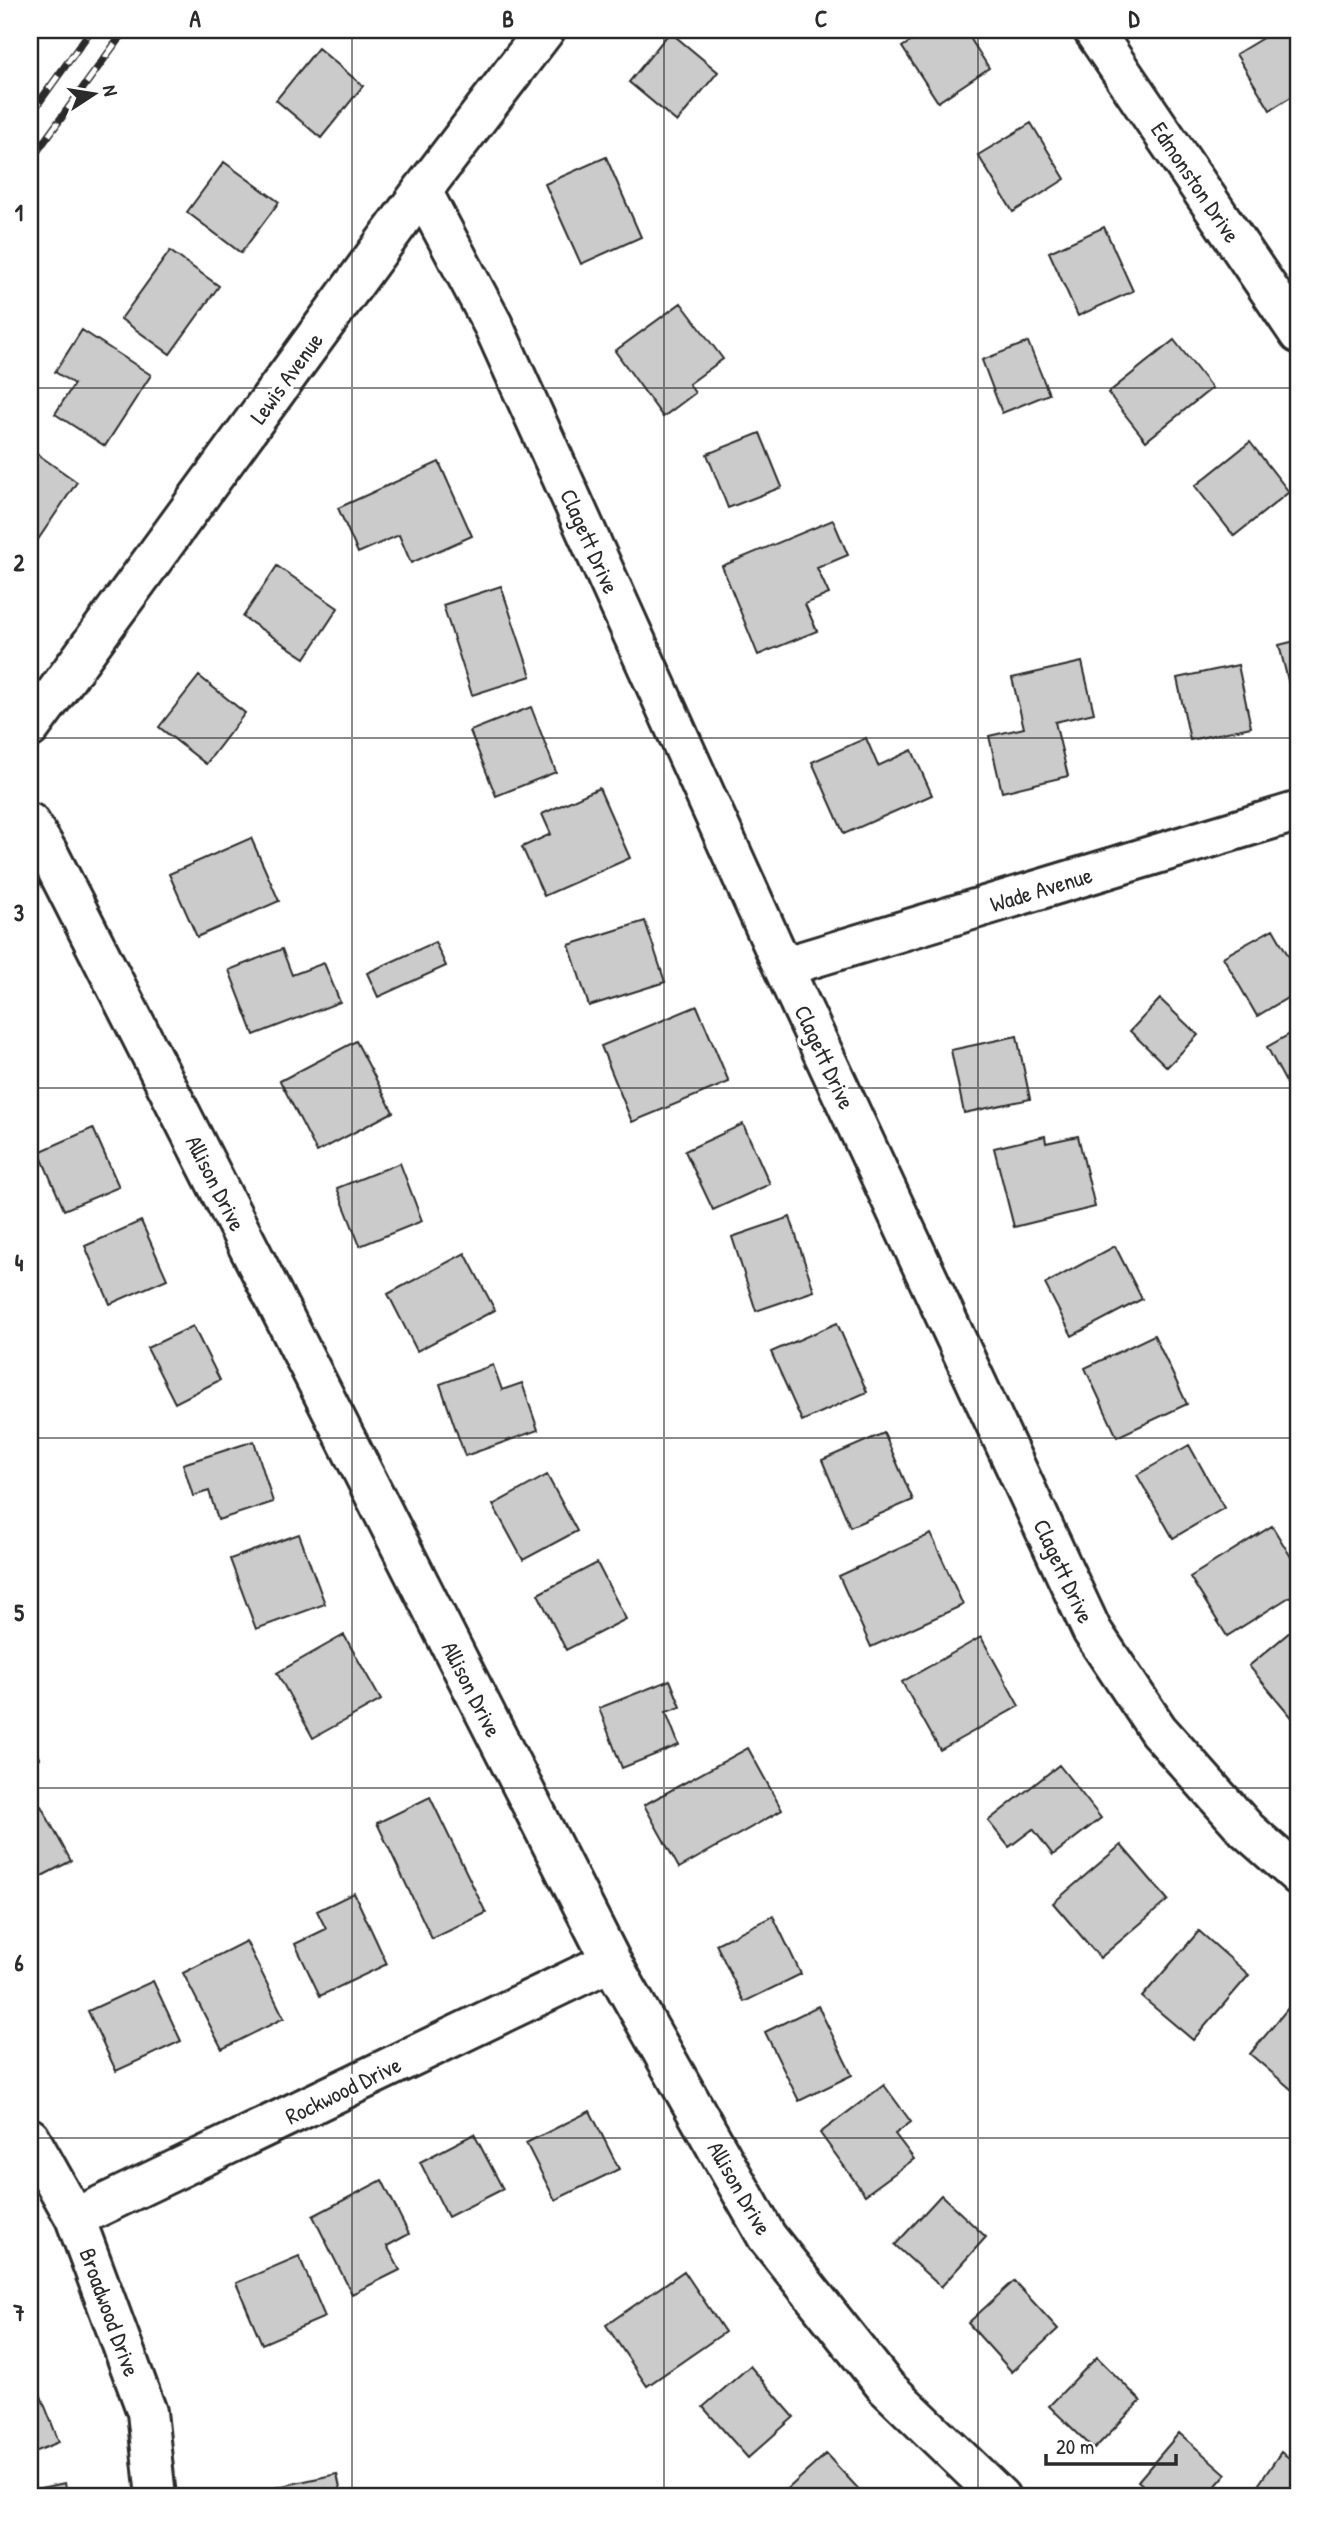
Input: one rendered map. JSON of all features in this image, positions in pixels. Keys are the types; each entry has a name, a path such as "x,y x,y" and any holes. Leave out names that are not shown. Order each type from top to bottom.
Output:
{"street":[{"name":"Lewis Avenue","path":"30,728 422,191 545,30"},
{"name":"Edmonston Drive","path":"1093,30 1299,334"},
{"name":"Clagett Drive","path":"422,191 493,325 783,967 1092,1631 1158,1730 1247,1830 1299,1875"},
{"name":"Wade Avenue","path":"783,967 1299,811"},
{"name":"Allison Drive","path":"30,823 50,856 611,1961 767,2238 887,2387 1000,2497"},
{"name":"Rockwood Drive","path":"75,2218 611,1961"},
{"name":"Broadwood Drive","path":"30,2138 75,2218 147,2412 156,2497"}],"building":[{"path":"928,30 965,30 989,68 938,102 902,47"},
{"path":"1276,30 1296,30 1299,35 1299,92 1270,110 1236,54"},
{"path":"670,32 718,72 677,122 629,82"},
{"path":"318,48 363,86 321,138 276,100"},
{"path":"1031,123 1065,179 1013,212 978,155"},
{"path":"606,157 641,237 581,264 545,184"},
{"path":"224,162 279,202 241,253 187,212"},
{"path":"1104,227 1133,291 1078,316 1049,252"},
{"path":"170,251 219,286 170,354 121,319"},
{"path":"681,303 723,359 689,384 695,393 663,417 615,351"},
{"path":"82,330 151,375 105,446 55,414 74,384 55,372"},
{"path":"1174,340 1212,388 1146,441 1108,393"},
{"path":"1028,342 1049,394 1002,413 982,360"},
{"path":"760,433 782,487 728,508 707,454"},
{"path":"1250,442 1289,492 1234,536 1195,486"},
{"path":"30,449 77,482 33,547 30,544"},
{"path":"439,462 472,536 411,563 399,535 358,553 338,508"},
{"path":"833,520 848,555 817,568 829,594 805,604 817,631 758,655 722,566"},
{"path":"277,566 338,608 305,658 243,617"},
{"path":"501,586 531,676 472,695 443,605"},
{"path":"1299,640 1299,707 1295,708 1279,645"},
{"path":"1082,662 1094,713 1055,722 1068,776 1002,792 989,736 1024,728 1012,678"},
{"path":"1238,665 1251,727 1190,740 1177,678"},
{"path":"199,676 245,713 206,764 159,727"},
{"path":"531,707 556,772 496,796 470,731"},
{"path":"866,738 878,766 912,750 932,795 844,834 812,762"},
{"path":"599,788 630,858 544,896 522,847 551,834 542,814"},
{"path":"251,838 279,901 197,937 169,874"},
{"path":"645,921 665,982 589,1006 569,945"},
{"path":"1273,929 1299,974 1299,991 1257,1016 1223,957"},
{"path":"435,942 446,966 378,997 367,973"},
{"path":"282,949 292,975 324,963 340,1002 254,1035 229,970"},
{"path":"1160,999 1198,1035 1167,1067 1130,1031"},
{"path":"697,1006 729,1082 632,1122 601,1046"},
{"path":"1299,1029 1299,1102 1297,1103 1267,1047"},
{"path":"1017,1036 1030,1099 964,1113 951,1050"},
{"path":"356,1041 393,1112 317,1152 280,1081"},
{"path":"743,1124 770,1184 713,1210 685,1151"},
{"path":"93,1128 119,1187 64,1210 39,1152"},
{"path":"1045,1136 1046,1143 1078,1136 1095,1207 1014,1227 994,1148"},
{"path":"400,1163 422,1221 360,1246 337,1188"},
{"path":"790,1217 814,1291 756,1311 732,1237"},
{"path":"141,1221 167,1279 110,1304 85,1246"},
{"path":"1115,1246 1142,1299 1072,1336 1045,1284"},
{"path":"465,1253 495,1310 417,1351 388,1294"},
{"path":"837,1323 867,1392 802,1421 771,1352"},
{"path":"193,1326 220,1380 175,1403 147,1348"},
{"path":"1154,1335 1187,1404 1117,1437 1085,1368"},
{"path":"493,1365 502,1390 522,1383 538,1430 465,1456 440,1384"},
{"path":"884,1433 913,1500 850,1527 822,1460"},
{"path":"254,1441 273,1502 218,1520 209,1491 193,1496 183,1464"},
{"path":"1189,1445 1224,1508 1173,1538 1137,1475"},
{"path":"547,1475 577,1531 523,1560 493,1505"},
{"path":"1272,1526 1299,1570 1299,1591 1227,1636 1190,1577"},
{"path":"299,1534 325,1604 256,1629 230,1559"},
{"path":"931,1534 963,1605 871,1647 839,1576"},
{"path":"597,1563 626,1619 566,1650 538,1594"},
{"path":"1297,1626 1299,1629 1299,1726 1249,1666"},
{"path":"344,1635 381,1700 313,1738 277,1673"},
{"path":"981,1637 1019,1706 940,1750 902,1682"},
{"path":"670,1680 681,1707 666,1712 679,1745 622,1768 599,1708"},
{"path":"30,1741 39,1758 30,1763"},
{"path":"748,1748 782,1810 679,1868 644,1805"},
{"path":"1059,1765 1101,1818 1053,1855 1033,1829 1009,1847 988,1821"},
{"path":"430,1797 486,1913 432,1939 377,1823"},
{"path":"41,1806 71,1861 30,1882 30,1812"},
{"path":"1121,1845 1168,1900 1100,1958 1053,1903"},
{"path":"354,1893 387,1964 320,1996 295,1944 326,1929 317,1911"},
{"path":"773,1916 801,1974 744,2002 716,1944"},
{"path":"1199,1931 1249,1975 1193,2040 1142,1997"},
{"path":"246,1941 284,2018 222,2049 183,1973"},
{"path":"153,1981 181,2041 116,2071 88,2011"},
{"path":"818,2006 852,2075 799,2101 765,2032"},
{"path":"1289,2007 1299,2016 1298,2095 1250,2054"},
{"path":"884,2085 911,2122 895,2134 914,2159 865,2195 820,2133"},
{"path":"590,2111 619,2169 555,2200 526,2143"},
{"path":"474,2134 503,2189 448,2217 420,2162"},
{"path":"382,2180 409,2234 387,2246 400,2270 352,2294 313,2216"},
{"path":"941,2195 986,2237 941,2287 895,2245"},
{"path":"299,2256 325,2317 262,2344 236,2283"},
{"path":"684,2271 725,2332 647,2386 606,2325"},
{"path":"1014,2281 1058,2329 1012,2372 968,2323"},
{"path":"1097,2357 1141,2401 1094,2449 1049,2406"},
{"path":"750,2366 794,2417 748,2458 703,2407"},
{"path":"30,2368 59,2442 30,2454"},
{"path":"1179,2433 1226,2474 1206,2497 1156,2497 1138,2481"},
{"path":"1281,2452 1299,2465 1299,2497 1250,2497"},
{"path":"826,2454 866,2497 781,2495"},
{"path":"337,2474 342,2497 279,2497 277,2487"},
{"path":"65,2483 68,2497 30,2497 30,2490"}],"railway":[{"path":"30,115 91,30"},
{"path":"30,161 125,30"}]}
